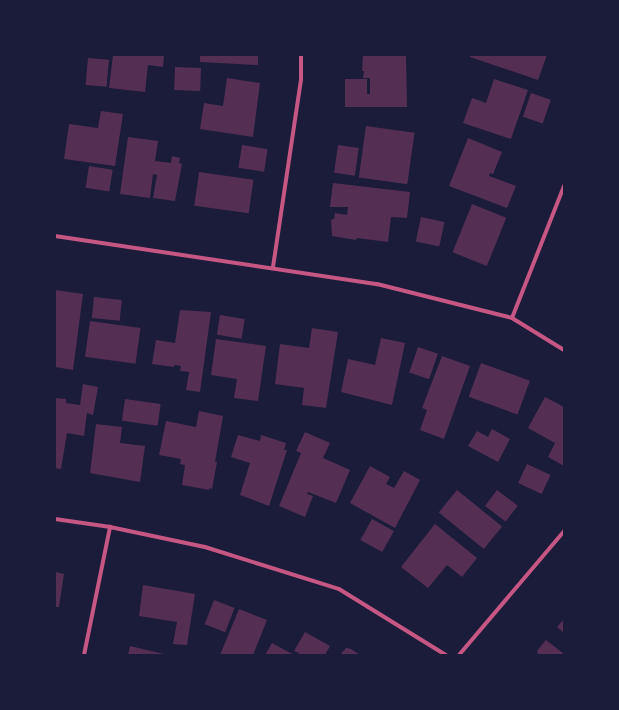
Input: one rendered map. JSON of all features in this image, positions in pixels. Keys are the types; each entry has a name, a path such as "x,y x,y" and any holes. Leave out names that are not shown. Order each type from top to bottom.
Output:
{"street":[{"path":"274,267 301,80 301,55"},
{"path":"512,318 564,186"},
{"path":"55,236 274,267 376,284 512,318 564,350"},
{"path":"55,519 110,528 205,547 339,589 446,655"},
{"path":"84,655 110,528"},
{"path":"459,655 564,531"}],"building":[{"path":"113,55 164,55 163,67 148,65 145,92 109,88"},
{"path":"200,55 258,55 258,65 200,62"},
{"path":"363,55 406,56 407,107 345,107 345,79 367,79 367,94 370,94 370,78 363,78"},
{"path":"470,55 547,55 538,80 470,57"},
{"path":"88,58 109,60 107,87 86,85"},
{"path":"175,67 201,68 200,91 174,90"},
{"path":"227,78 260,83 253,137 200,129 204,103 223,106"},
{"path":"494,79 528,90 511,139 463,123 472,98 486,103"},
{"path":"531,93 551,100 543,123 523,117"},
{"path":"101,111 123,114 115,166 64,159 69,124 98,128"},
{"path":"366,126 415,133 407,184 359,177"},
{"path":"128,137 158,141 155,161 171,163 172,156 180,158 179,163 182,164 175,201 153,198 157,175 153,174 150,198 120,194"},
{"path":"468,138 502,152 493,174 490,173 489,176 516,186 507,208 449,186"},
{"path":"242,145 268,149 264,172 238,168"},
{"path":"338,145 359,148 355,176 334,173"},
{"path":"89,166 113,170 109,191 86,188"},
{"path":"199,172 253,180 249,213 194,206"},
{"path":"333,183 410,192 407,218 391,217 388,242 357,238 356,240 332,236 331,220 334,219 335,213 347,215 348,207 330,207"},
{"path":"472,204 506,218 487,266 453,252"},
{"path":"421,217 444,222 439,246 416,241"},
{"path":"55,290 83,294 73,370 55,367"},
{"path":"94,297 122,300 120,321 92,318"},
{"path":"180,310 211,312 200,392 186,390 189,372 180,371 181,366 174,365 174,367 152,364 156,340 175,343"},
{"path":"220,315 245,319 242,339 217,335"},
{"path":"90,321 141,328 135,364 85,357"},
{"path":"312,328 338,332 326,408 302,405 304,388 275,384 280,344 309,348"},
{"path":"381,338 405,343 392,405 341,392 348,359 375,365"},
{"path":"216,339 266,346 258,401 234,398 237,379 211,375"},
{"path":"418,347 438,354 429,379 409,373"},
{"path":"442,356 470,366 444,439 420,430 427,410 422,408"},
{"path":"481,363 530,381 518,415 469,397"},
{"path":"83,384 98,387 93,415 87,413 84,436 67,433 61,469 55,468 55,398 66,399 66,403 80,405"},
{"path":"545,397 564,407 564,466 548,457 555,443 528,428"},
{"path":"125,399 161,404 158,426 122,421"},
{"path":"199,411 223,416 212,489 209,488 209,490 182,485 185,465 180,464 181,459 159,455 166,421 196,427"},
{"path":"96,424 122,427 120,443 145,446 140,482 90,473"},
{"path":"492,429 510,439 498,462 468,446 477,431 488,437"},
{"path":"305,432 330,443 323,458 350,470 336,503 308,492 307,494 313,496 305,517 279,506 301,453 296,451"},
{"path":"238,435 260,441 261,435 286,443 284,450 287,450 269,506 240,495 250,463 231,457"},
{"path":"527,464 551,475 542,494 518,483"},
{"path":"370,466 390,477 386,484 394,488 404,471 420,480 395,528 350,503"},
{"path":"457,490 502,527 484,549 439,513"},
{"path":"497,490 518,506 506,522 485,506"},
{"path":"372,519 394,531 382,552 360,540"},
{"path":"435,524 477,558 462,577 447,565 428,588 401,567"},
{"path":"55,572 64,574 59,607 55,607"},
{"path":"143,585 195,594 187,645 173,644 177,622 139,616"},
{"path":"214,600 235,608 225,632 205,624"},
{"path":"239,609 267,620 253,655 220,655"},
{"path":"564,619 564,633 557,627"},
{"path":"305,632 330,646 325,655 297,655 299,653 294,651"},
{"path":"546,640 564,655 536,655 538,653 537,651"},
{"path":"272,643 294,655 265,655"},
{"path":"130,646 164,654 164,655 128,655"},
{"path":"346,648 351,649 360,655 340,655"}]}
